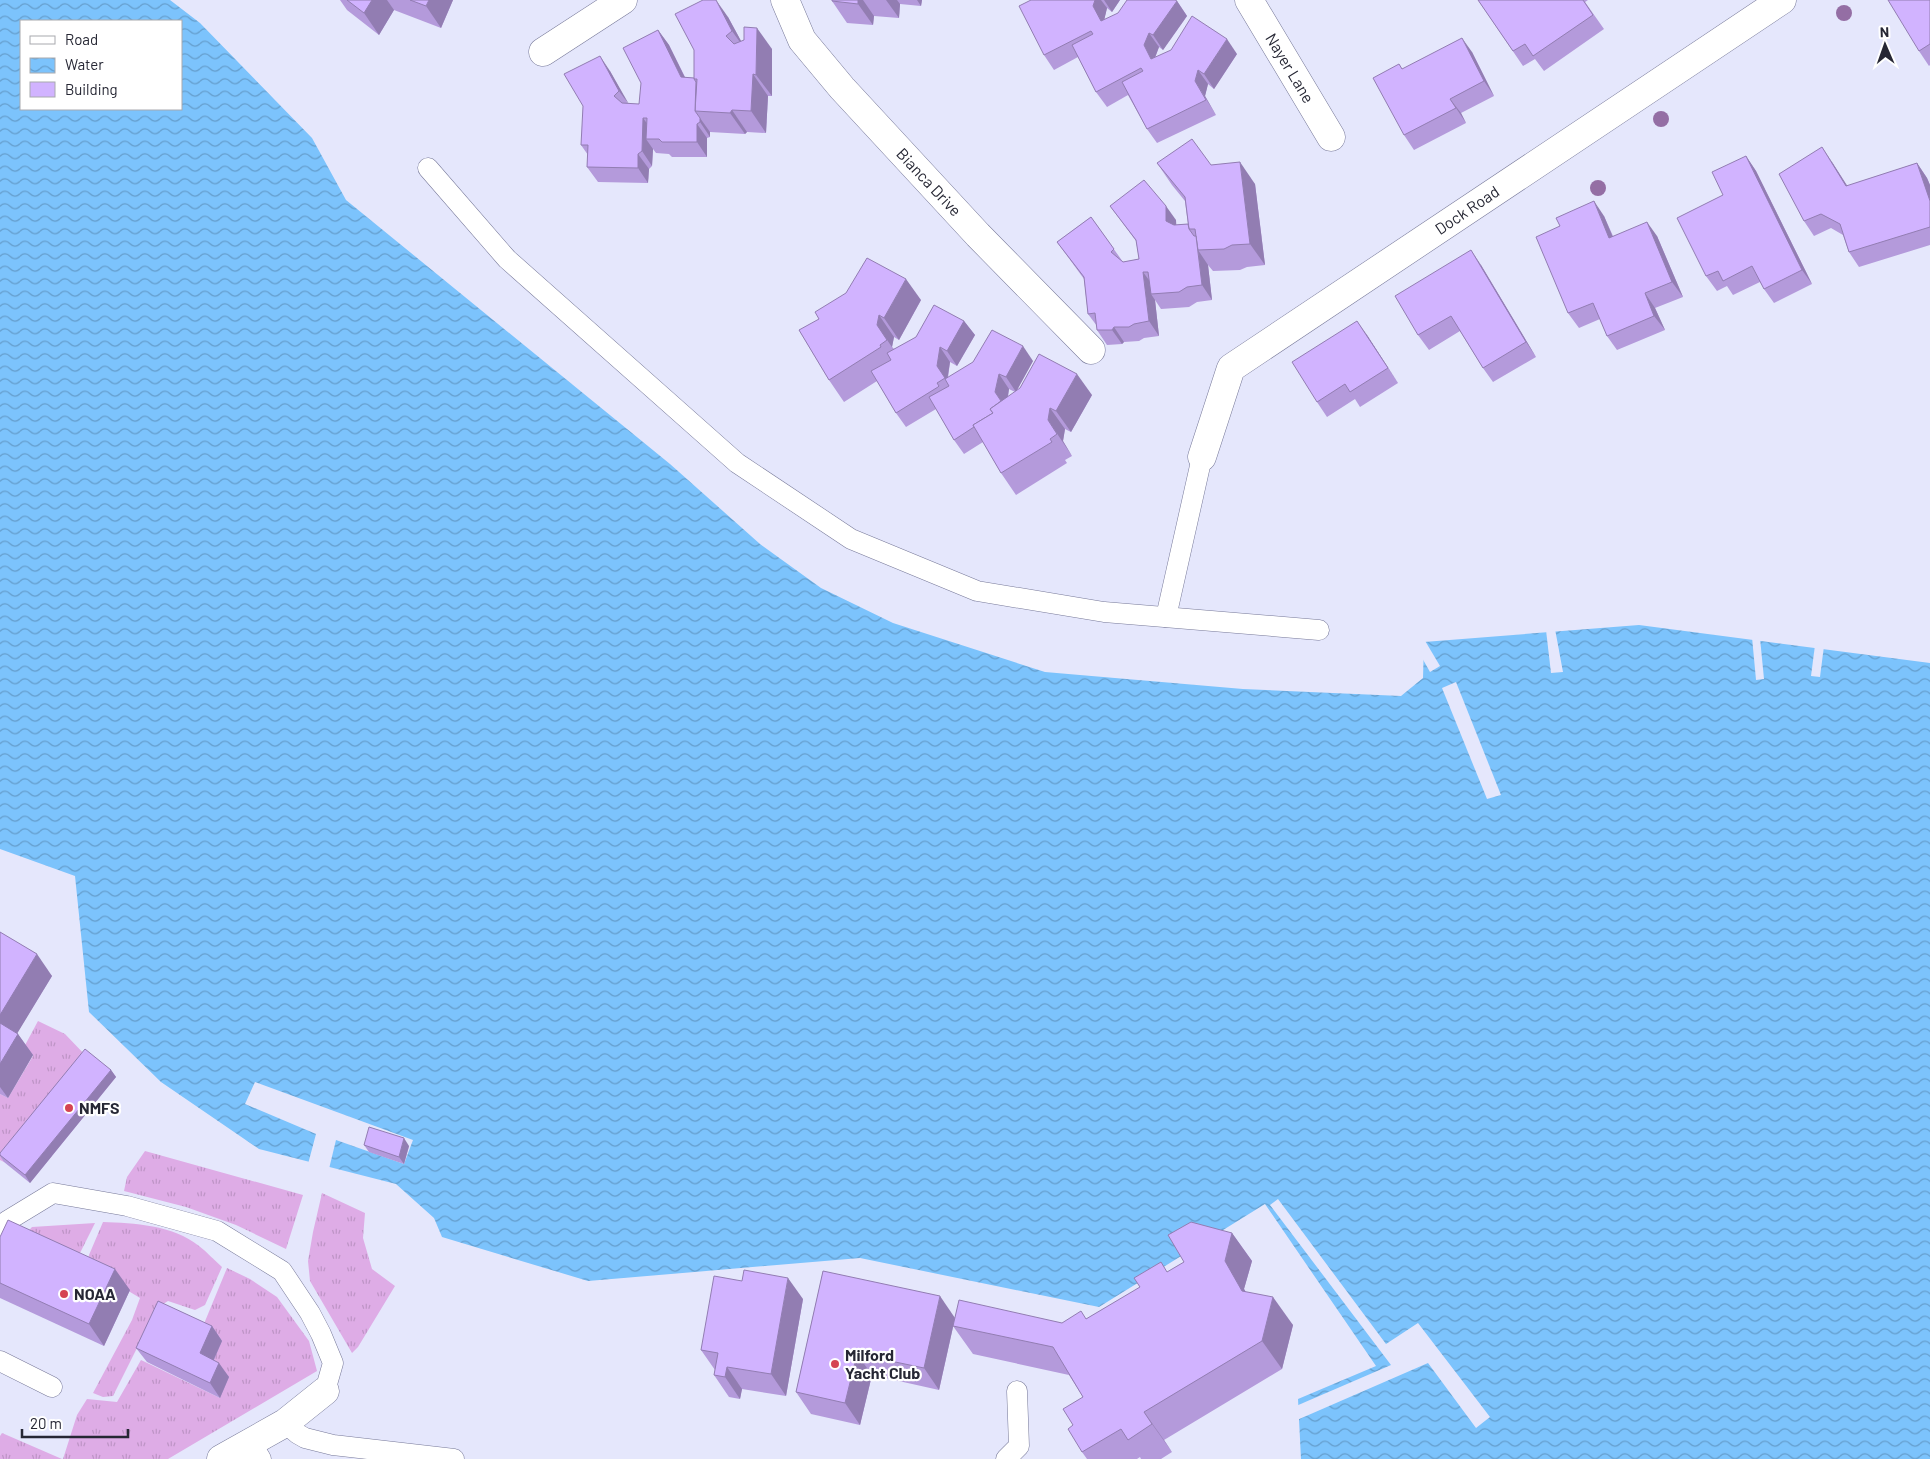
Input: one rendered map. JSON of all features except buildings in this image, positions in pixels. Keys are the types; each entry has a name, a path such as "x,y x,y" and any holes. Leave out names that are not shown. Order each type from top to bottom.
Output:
{"street":[{"path":"543,52 623,0"},
{"name":"Bianca Drive","path":"785,0 802,40 842,88 978,235 1092,350"},
{"name":"Nayer Lane","path":"1249,0 1331,137"},
{"name":"Dock Road","path":"1202,457 1231,368 1782,0"},
{"path":"221,1459 256,1451 285,1423 325,1391"}],"lane":[{"path":"428,168 507,259 737,463 852,539 977,591 1104,612 1319,630"},
{"path":"1166,617 1202,457"},
{"path":"0,1229 7,1221 53,1193 127,1206 217,1231 282,1271 322,1334 333,1363 325,1391"},
{"path":"0,1360 52,1386"},
{"path":"1016,1455 1017,1391"},
{"path":"285,1423 298,1434 324,1443 454,1459"}],"green space":[{"path":"38,1021 65,1034 88,1058 4,1162 0,1160 0,1094 8,1098 33,1056 23,1049"},
{"path":"145,1151 303,1195 286,1249 236,1225 186,1207 124,1191 127,1177"},
{"path":"322,1193 365,1213 363,1238 372,1269 395,1286 358,1347 352,1353 310,1281 308,1261"},
{"path":"103,1222 140,1224 165,1229 189,1239 222,1267 205,1305 195,1310 168,1301 157,1308 113,1396 103,1397 93,1393 132,1320 140,1298 87,1266 89,1255"},
{"path":"95,1223 79,1255 22,1238 32,1227"},
{"path":"227,1268 250,1279 277,1297 309,1341 317,1371 168,1459 63,1459 77,1415 87,1399 117,1402 141,1360 220,1398 207,1369 201,1331"},
{"path":"2,1433 62,1459 0,1459 0,1436"}],"water":[{"path":"0,0 170,0 200,23 312,138 346,200 670,464 760,544 821,588 893,623 1045,672 1243,689 1401,696 1423,678 1424,642 1639,625 1930,663 1930,1459 1301,1459 1298,1399 1376,1366 1265,1204 1099,1307 860,1258 588,1281 442,1237 434,1218 396,1184 259,1149 161,1082 89,1012 75,876 0,849"}],"pier":[{"path":"1555,629 1563,672 1551,673 1546,630"},
{"path":"1752,637 1760,638 1764,679 1756,680"},
{"path":"1424,639 1440,666 1430,672 1421,656 1422,641"},
{"path":"1815,645 1824,646 1820,677 1811,676"},
{"path":"1456,682 1501,795 1487,799 1442,688"},
{"path":"255,1082 413,1140 404,1164 336,1140 329,1169 308,1164 316,1134 245,1104"},
{"path":"1278,1199 1386,1344 1418,1323 1490,1417 1476,1428 1428,1363 1297,1420 1296,1406 1391,1365 1270,1205"}],"place":[{"name":"NMFS","path":"69,1108"},
{"name":"NOAA","path":"64,1294"},
{"name":"Milford Yacht Club","path":"835,1364"}]}
